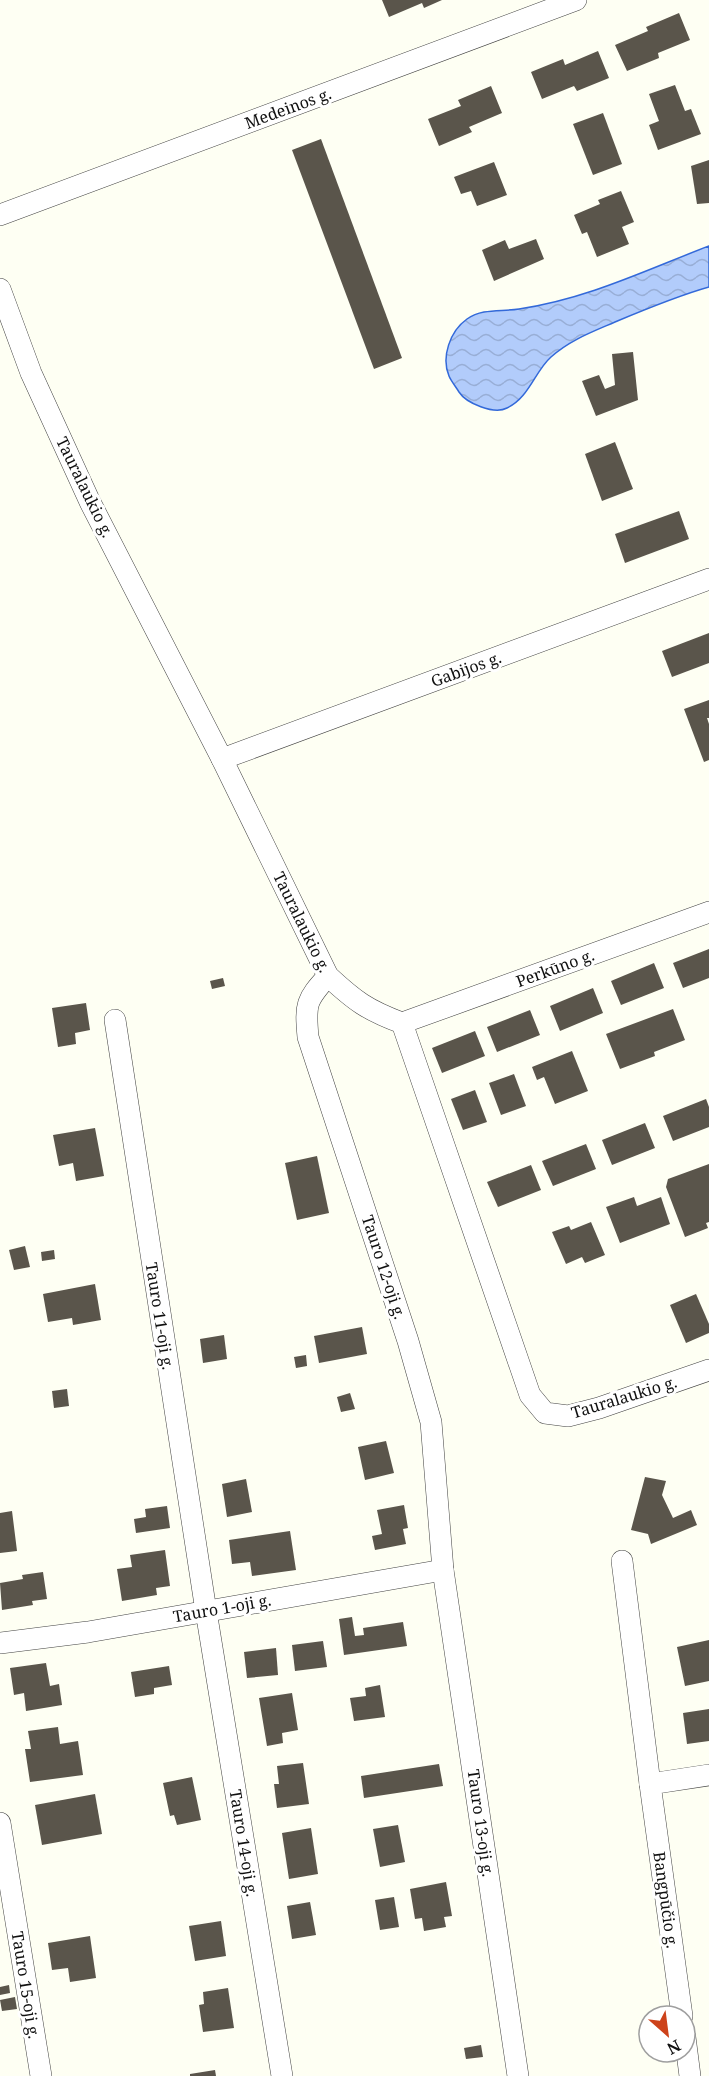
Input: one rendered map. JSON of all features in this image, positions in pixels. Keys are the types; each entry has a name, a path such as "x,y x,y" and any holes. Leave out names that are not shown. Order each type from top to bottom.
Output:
{"street":[{"name":"Medeinos g.","path":"0,215 576,0"},
{"name":"Tauralaukio g.","path":"0,289 31,373 90,502 222,759 328,976 352,998 372,1012 402,1023 530,1395 545,1413 568,1416 599,1408 709,1370"},
{"name":"Gabijos g.","path":"222,759 709,579"},
{"name":"Perkūno g.","path":"402,1023 709,912"},
{"name":"Tauro 12-oji g.","path":"328,976 311,995 306,1014 308,1037 408,1341 431,1422 443,1570"},
{"name":"Tauro 11-oji g.","path":"115,1020 206,1611"},
{"name":"Bangpūčio g.","path":"622,1561 680,2004"},
{"name":"Tauro 1-oji g.","path":"0,1643 88,1632 443,1570"},
{"name":"Tauro 13-oji g.","path":"443,1570 518,2076"},
{"name":"Tauro 14-oji g.","path":"206,1611 282,2076"},
{"path":"650,1784 709,1774"},
{"name":"Tauro 15-oji g.","path":"0,1823 41,2076"}],"water":[{"path":"709,246 709,287 650,308 574,341 545,363 515,404 495,410 474,404 459,392 450,378 446,361 449,345 456,330 467,319 486,312 519,309 569,298 616,283"}],"building":[{"path":"382,0 442,0 424,8 422,3 389,17"},
{"path":"679,13 690,40 658,53 659,58 627,71 615,45 648,31 646,27"},
{"path":"598,51 609,78 577,91 574,86 542,99 531,72 563,59 565,65"},
{"path":"675,85 685,111 691,109 701,134 658,150 649,125 659,121 649,94"},
{"path":"491,86 502,113 469,127 472,132 439,146 428,119 461,106 458,100"},
{"path":"603,113 622,164 593,175 573,124"},
{"path":"321,139 402,358 374,369 292,150"},
{"path":"709,160 709,203 697,204 691,166"},
{"path":"494,162 507,195 477,206 471,191 461,194 454,177"},
{"path":"621,191 634,222 622,227 629,244 597,257 587,232 582,234 574,215 600,204 598,200"},
{"path":"536,239 544,259 494,281 482,250 505,240 509,249"},
{"path":"633,352 638,400 596,416 582,381 599,375 605,389 615,385 612,354"},
{"path":"615,442 633,489 602,501 585,454"},
{"path":"679,511 689,539 625,563 615,534"},
{"path":"709,633 709,663 672,677 662,651"},
{"path":"709,700 709,718 707,718 709,760 704,762 684,709"},
{"path":"709,949 709,978 683,988 673,963"},
{"path":"654,963 664,988 621,1005 611,981"},
{"path":"223,978 225,986 212,989 210,981"},
{"path":"593,988 603,1013 560,1031 550,1006"},
{"path":"86,1003 90,1030 75,1033 76,1044 58,1047 52,1008"},
{"path":"673,1009 685,1040 654,1052 655,1056 620,1069 606,1034"},
{"path":"530,1010 540,1035 497,1052 487,1027"},
{"path":"475,1031 485,1056 442,1073 432,1048"},
{"path":"572,1051 588,1091 555,1104 544,1077 537,1080 532,1067"},
{"path":"514,1074 526,1106 501,1115 489,1083"},
{"path":"475,1090 487,1122 463,1130 451,1099"},
{"path":"706,1099 709,1107 709,1127 673,1141 663,1116"},
{"path":"645,1123 655,1148 612,1165 602,1140"},
{"path":"95,1128 104,1176 76,1181 73,1163 59,1166 53,1135"},
{"path":"586,1144 596,1169 553,1186 542,1161"},
{"path":"317,1156 329,1213 297,1220 285,1163"},
{"path":"709,1164 709,1222 706,1223 708,1228 685,1237 666,1187 668,1179"},
{"path":"531,1165 541,1190 498,1207 487,1182"},
{"path":"634,1197 637,1206 661,1197 670,1224 620,1243 606,1207"},
{"path":"591,1222 605,1255 585,1263 582,1257 566,1264 552,1232 569,1226 571,1230"},
{"path":"25,1246 30,1267 14,1270 9,1250"},
{"path":"54,1250 55,1259 42,1261 41,1252"},
{"path":"95,1284 101,1320 73,1325 72,1318 48,1322 43,1294"},
{"path":"696,1294 709,1324 709,1333 686,1343 670,1305"},
{"path":"362,1327 367,1354 319,1363 314,1336"},
{"path":"224,1335 227,1359 203,1363 200,1339"},
{"path":"306,1355 307,1366 296,1368 294,1357"},
{"path":"67,1389 69,1406 54,1408 52,1391"},
{"path":"350,1393 355,1409 341,1412 337,1397"},
{"path":"386,1441 394,1473 365,1480 358,1447"},
{"path":"645,1477 666,1481 662,1495 673,1518 691,1510 697,1525 651,1544 648,1534 631,1530"},
{"path":"246,1479 252,1512 227,1517 222,1484"},
{"path":"404,1505 408,1528 403,1529 406,1544 375,1550 372,1536 382,1534 377,1510"},
{"path":"167,1506 170,1528 136,1533 134,1519 146,1517 145,1509"},
{"path":"12,1511 17,1551 0,1553 0,1513"},
{"path":"290,1531 296,1570 252,1576 250,1562 232,1564 229,1540"},
{"path":"165,1550 170,1586 156,1588 157,1595 122,1601 117,1569 132,1567 130,1555"},
{"path":"43,1572 47,1599 32,1601 33,1605 2,1610 0,1583 23,1579 22,1575"},
{"path":"352,1617 355,1636 364,1635 363,1628 403,1622 407,1646 344,1655 339,1619"},
{"path":"709,1640 709,1681 685,1686 677,1647"},
{"path":"323,1641 327,1667 295,1671 292,1645"},
{"path":"276,1648 278,1675 247,1678 244,1652"},
{"path":"46,1663 50,1686 59,1684 62,1705 26,1711 24,1693 14,1695 10,1668"},
{"path":"169,1666 172,1685 154,1688 154,1694 135,1697 131,1672"},
{"path":"380,1685 385,1717 354,1721 350,1698 366,1696 365,1688"},
{"path":"292,1693 298,1730 282,1733 283,1743 267,1746 259,1698"},
{"path":"709,1709 709,1741 687,1744 683,1713"},
{"path":"58,1727 60,1744 78,1741 83,1775 30,1782 25,1749 31,1749 28,1731"},
{"path":"303,1763 309,1804 277,1808 274,1784 279,1784 277,1766"},
{"path":"439,1764 443,1786 364,1798 361,1776"},
{"path":"192,1777 201,1820 177,1825 174,1815 170,1816 163,1783"},
{"path":"95,1794 102,1834 42,1845 35,1805"},
{"path":"398,1825 405,1862 380,1867 373,1829"},
{"path":"311,1828 318,1874 289,1879 282,1833"},
{"path":"446,1882 452,1916 444,1917 446,1927 424,1931 422,1918 415,1919 410,1889"},
{"path":"394,1897 399,1927 380,1930 375,1900"},
{"path":"310,1902 316,1935 292,1939 287,1906"},
{"path":"221,1921 226,1956 195,1961 189,1926"},
{"path":"90,1936 96,1978 70,1982 68,1968 52,1970 48,1943"},
{"path":"9,1985 10,1993 0,1995 0,1987"},
{"path":"228,1988 234,2028 203,2032 199,2005 204,2004 203,1992"},
{"path":"15,1997 17,2009 2,2011 0,2000"},
{"path":"481,2045 483,2057 466,2059 464,2048"},
{"path":"215,2070 216,2076 190,2076 190,2074"}]}
